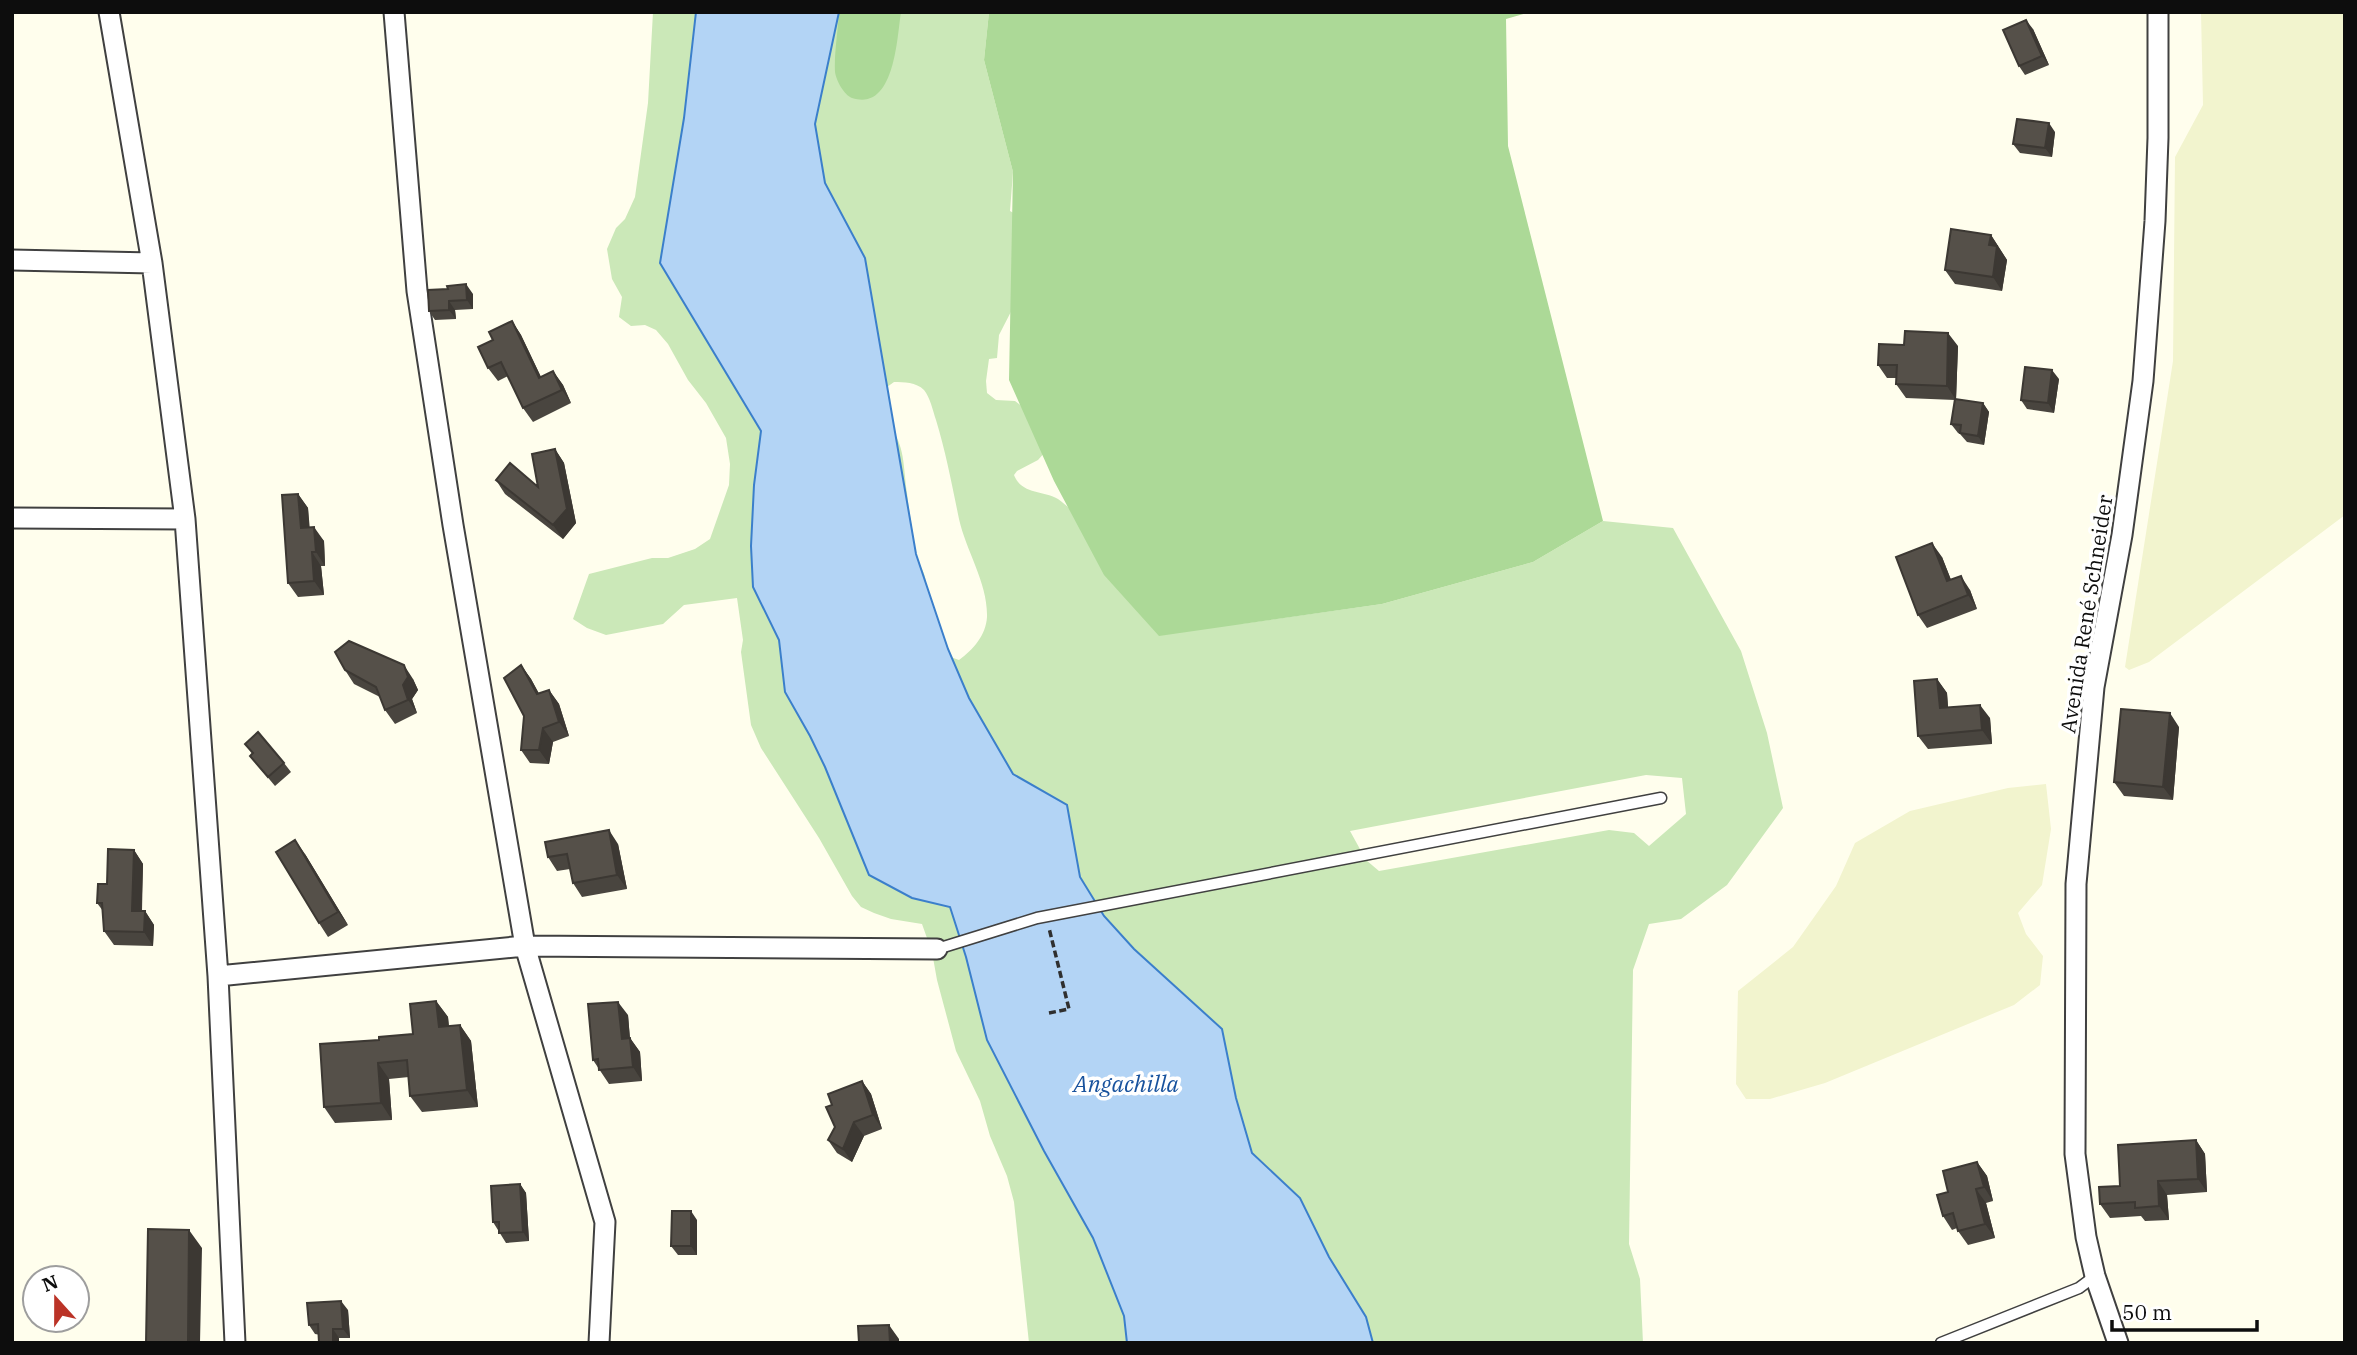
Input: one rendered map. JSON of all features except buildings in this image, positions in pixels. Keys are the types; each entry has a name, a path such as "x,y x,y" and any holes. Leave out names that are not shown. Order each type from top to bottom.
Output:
{"street":[{"path":"109,12 152,263 184,519 218,976 235,1343"},
{"path":"394,12 418,291 453,525 525,946 605,1222 599,1343"},
{"name":"Avenida René Schneider","path":"2119,1343 2095,1276 2079,1196 2075,1154 2076,884 2094,687 2122,535 2145,355 2155,221 2158,12"},
{"path":"12,260 152,263"},
{"path":"12,518 184,519"},
{"path":"218,976 525,946 937,949"}],"lane":[{"path":"937,949 1046,916 1661,798"},
{"path":"1941,1343 2079,1288 2095,1276"}],"path":[{"path":"1046,916 1069,1009 1049,1013"}],"green space":[{"path":"653,12 989,12 984,60 1013,172 1010,211 1017,215 1018,298 999,335 997,358 989,359 987,393 996,400 1015,401 1044,423 1046,451 1038,460 1014,475 1022,486 1058,499 1076,514 1240,624 1382,604 1533,562 1603,521 1673,528 1741,651 1767,733 1783,808 1727,885 1681,919 1649,924 1633,970 1629,1244 1640,1279 1643,1343 1029,1343 1014,1202 980,1101 956,1051 932,952 922,924 891,919 861,907 761,748 751,725 737,598 684,605 663,624 606,635 573,619 589,574 652,558 668,558 695,549 710,539 729,485 730,464 726,438 668,344 656,330 645,325 631,326 619,317 622,297 612,279 607,249 635,197 648,103","holes":["894,382 917,385 930,400 962,531 984,592 987,617 984,630 974,647 959,660 945,655 925,576 916,553 902,452 896,435 883,415 887,387","1646,775 1682,778 1686,814 1649,846 1634,833 1609,830 1379,871 1366,860 1350,831"]},
{"path":"839,12 901,12 891,70 877,94 866,99 852,98 846,94 835,72"},
{"path":"989,12 1530,12 1506,19 1508,146 1603,521 1533,562 1382,604 1159,636 1104,575 1054,481 1009,380 1013,172 984,60"},
{"path":"2201,12 2345,12 2345,515 2149,662 2129,670 2125,667 2173,361 2175,157 2203,105"},
{"path":"2046,784 2051,829 2042,885 2018,913 2026,934 2043,956 2040,985 2014,1005 1825,1083 1770,1099 1746,1099 1736,1084 1738,991 1793,947 1836,886 1855,843 1910,811 2008,788"}],"water":[{"name":"Angachilla","path":"696,12 839,12 815,124 825,183 865,258 916,554 948,649 969,698 1013,774 1067,805 1080,877 1104,916 1134,949 1222,1029 1236,1098 1252,1153 1300,1198 1329,1257 1366,1317 1373,1343 1127,1343 1124,1316 1093,1238 1044,1151 987,1040 950,907 912,898 869,875 825,767 785,692 779,640 753,587 751,546 754,485 761,431 660,263 684,118"}]}
